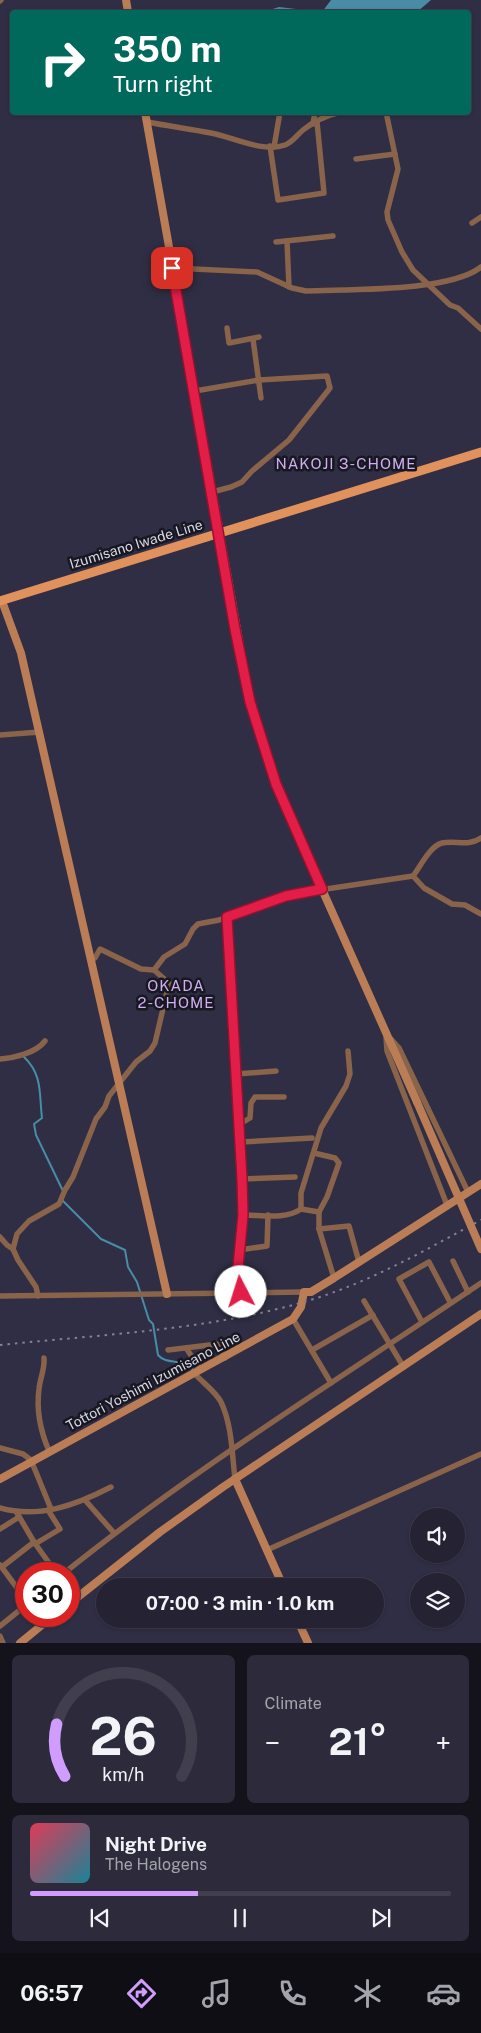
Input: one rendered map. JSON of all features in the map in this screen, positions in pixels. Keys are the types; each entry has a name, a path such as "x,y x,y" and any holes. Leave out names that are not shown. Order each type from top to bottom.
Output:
{"main road":[{"name":"Izumisano Iwade Line","path":"1,601 481,452"}],"street":[{"path":"146,115 235,629 250,702 259,734 283,802 481,1249"},
{"path":"279,115 272,146 278,200 324,193 315,115"},
{"path":"147,122 214,134 236,141 272,146 292,142 302,131 329,115"},
{"path":"387,115 398,169 387,212 388,220 402,252 413,270 450,305 458,308 481,329"},
{"path":"356,160 395,154"},
{"path":"472,223 481,217"},
{"path":"276,242 333,236"},
{"path":"287,241 289,287"},
{"path":"172,268 257,272 289,287 306,290 444,283 464,276 481,267"},
{"path":"227,328 229,343 260,337"},
{"path":"252,339 261,398"},
{"path":"194,391 259,380 327,376 330,388 289,440 252,471 242,482 212,492"},
{"path":"1,601 21,653 40,732 167,1294"},
{"path":"0,735 40,732"},
{"path":"154,970 164,957 185,944 198,924 227,917 286,896 413,876 434,848 441,843 468,844 481,838"},
{"path":"413,876 424,888 452,904 465,905 481,914"},
{"path":"227,917 238,1121 240,1124 241,1142 243,1215 238,1267 241,1292"},
{"path":"38,1296 36,1287 13,1249 14,1241 29,1221 59,1204 74,1177 96,1119 114,1088 120,1084 136,1062 150,1051 155,1043 169,983 154,970 141,970 100,949 95,958 92,959"},
{"path":"385,1032 399,1048 468,1192"},
{"path":"385,1032 387,1051 447,1205"},
{"path":"0,1059 27,1053 42,1045 45,1041"},
{"path":"301,1209 301,1193 321,1128 346,1086 350,1074 348,1051"},
{"path":"236,1074 276,1071"},
{"path":"240,1124 250,1118 251,1104 255,1098 284,1097"},
{"path":"241,1142 312,1138"},
{"path":"314,1153 335,1158 339,1163 327,1197 319,1212 319,1230 334,1278"},
{"path":"242,1179 295,1177"},
{"path":"0,1296 311,1292 481,1184"},
{"path":"243,1215 286,1215 301,1209 319,1212"},
{"path":"240,1250 267,1246 268,1215"},
{"path":"319,1230 349,1226 359,1262"},
{"path":"0,1237 13,1249"},
{"path":"452,1261 468,1292"},
{"path":"422,1322 399,1279 428,1262 450,1302"},
{"path":"79,1562 114,1533 231,1449 481,1283"},
{"path":"304,1292 301,1307 294,1319 331,1383"},
{"path":"364,1300 403,1366"},
{"path":"80,1595 160,1532 235,1479 481,1314"},
{"path":"312,1350 373,1315"},
{"name":"Tottori Yoshimi Izumisano Line","path":"0,1478 294,1319"},
{"path":"168,1350 218,1344 225,1358"},
{"path":"186,1348 197,1372 220,1400 226,1417 235,1479 279,1578"},
{"path":"44,1358 45,1368 41,1378 37,1403 39,1421 49,1451"},
{"path":"0,1448 23,1454 31,1460 50,1510 60,1529 1,1566 15,1585"},
{"path":"266,1550 481,1454"},
{"path":"0,1528 18,1515 50,1510 84,1500 111,1487"},
{"path":"84,1500 114,1533"},
{"path":"0,1508 18,1515 48,1562"},
{"path":"0,1626 15,1614"},
{"path":"20,1643 40,1627"},
{"path":"301,1628 308,1643"},
{"path":"0,1636 3,1643"}],"water":[{"path":"331,0 431,0 419,10 324,10"},
{"path":"279,7 305,10 269,10"}],"waterway":[{"path":"24,1057 34,1071 39,1085 42,1118 34,1124 36,1135 63,1191"},
{"path":"63,1201 101,1239 125,1250 128,1267 137,1282 149,1320 153,1324 158,1355 166,1360 185,1364 193,1370"}],"railway":[{"path":"0,1345 120,1334 200,1324 278,1309 317,1298 360,1282 401,1263 481,1220"}],"district":[{"name":"NAKOJI 3-CHOME","path":"346,463"},
{"name":"OKADA 2-CHOME","path":"176,994"}],"route":[{"path":"172,268 198,408 235,629 250,702 269,766 322,889 286,896 227,917 238,1121 240,1124 243,1215 238,1267 241,1292"}]}
